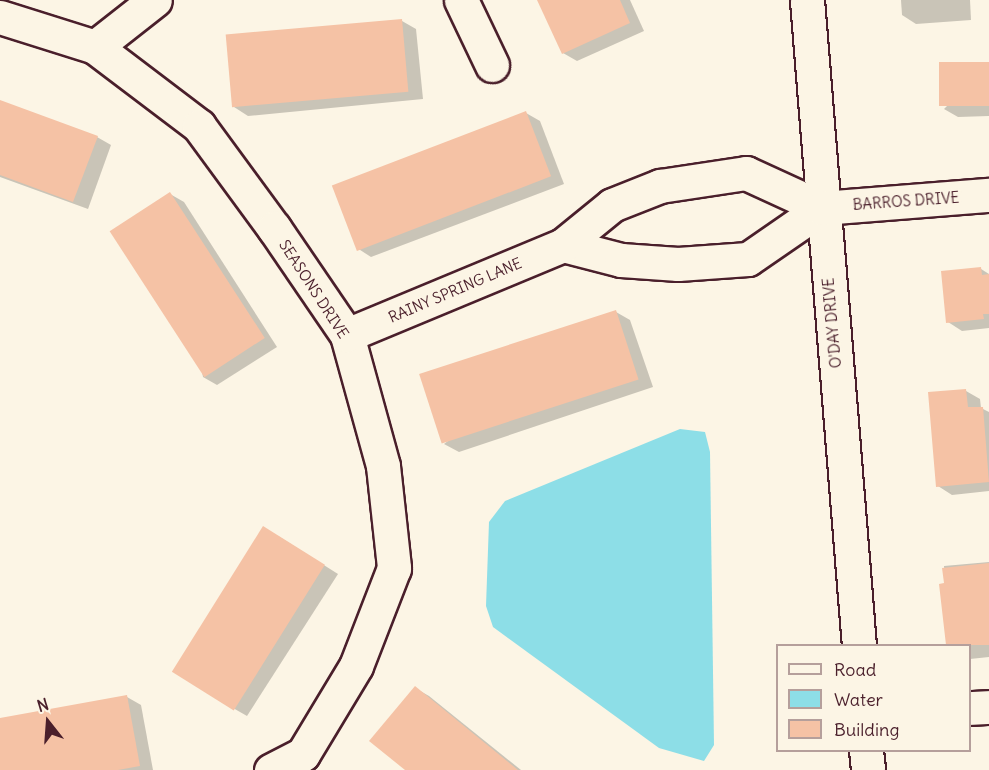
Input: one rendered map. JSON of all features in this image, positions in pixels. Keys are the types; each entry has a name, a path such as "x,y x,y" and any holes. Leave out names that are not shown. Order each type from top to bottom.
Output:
{"street":[{"path":"95,47 155,0"},
{"path":"460,0 492,65"},
{"name":"O'DAY DRIVE","path":"807,0 859,644"},
{"name":"SEASONS DRIVE","path":"0,17 95,47 199,126 274,228 347,335 383,466 394,568 356,666 309,762 272,770"},
{"name":"RAINY SPRING LANE","path":"347,335 563,245 612,205 660,186 746,173 822,208"},
{"name":"BARROS DRIVE","path":"822,208 989,195"},
{"path":"563,245 621,260 678,264 748,259 822,208"},
{"path":"971,708 989,707"},
{"path":"867,752 868,770"}],"water":[{"path":"680,429 705,432 710,452 714,745 704,761 659,748 493,627 486,606 489,522 505,501"}],"building":[{"path":"537,0 620,0 630,23 562,54"},
{"path":"402,19 408,92 232,107 226,34"},
{"path":"939,62 989,62 989,106 939,106"},
{"path":"0,100 98,136 73,202 0,175"},
{"path":"526,111 551,176 357,251 332,186"},
{"path":"170,192 265,338 204,377 110,231"},
{"path":"981,267 982,275 989,274 989,314 983,314 984,319 946,323 941,271"},
{"path":"616,310 639,379 442,443 419,374"},
{"path":"966,389 968,407 983,407 989,482 936,487 928,392"},
{"path":"263,526 325,565 234,711 172,672"},
{"path":"989,563 989,645 946,644 939,584 944,583 942,568"},
{"path":"415,686 518,770 405,770 369,741"},
{"path":"127,695 140,766 118,770 0,770 0,718"}]}
